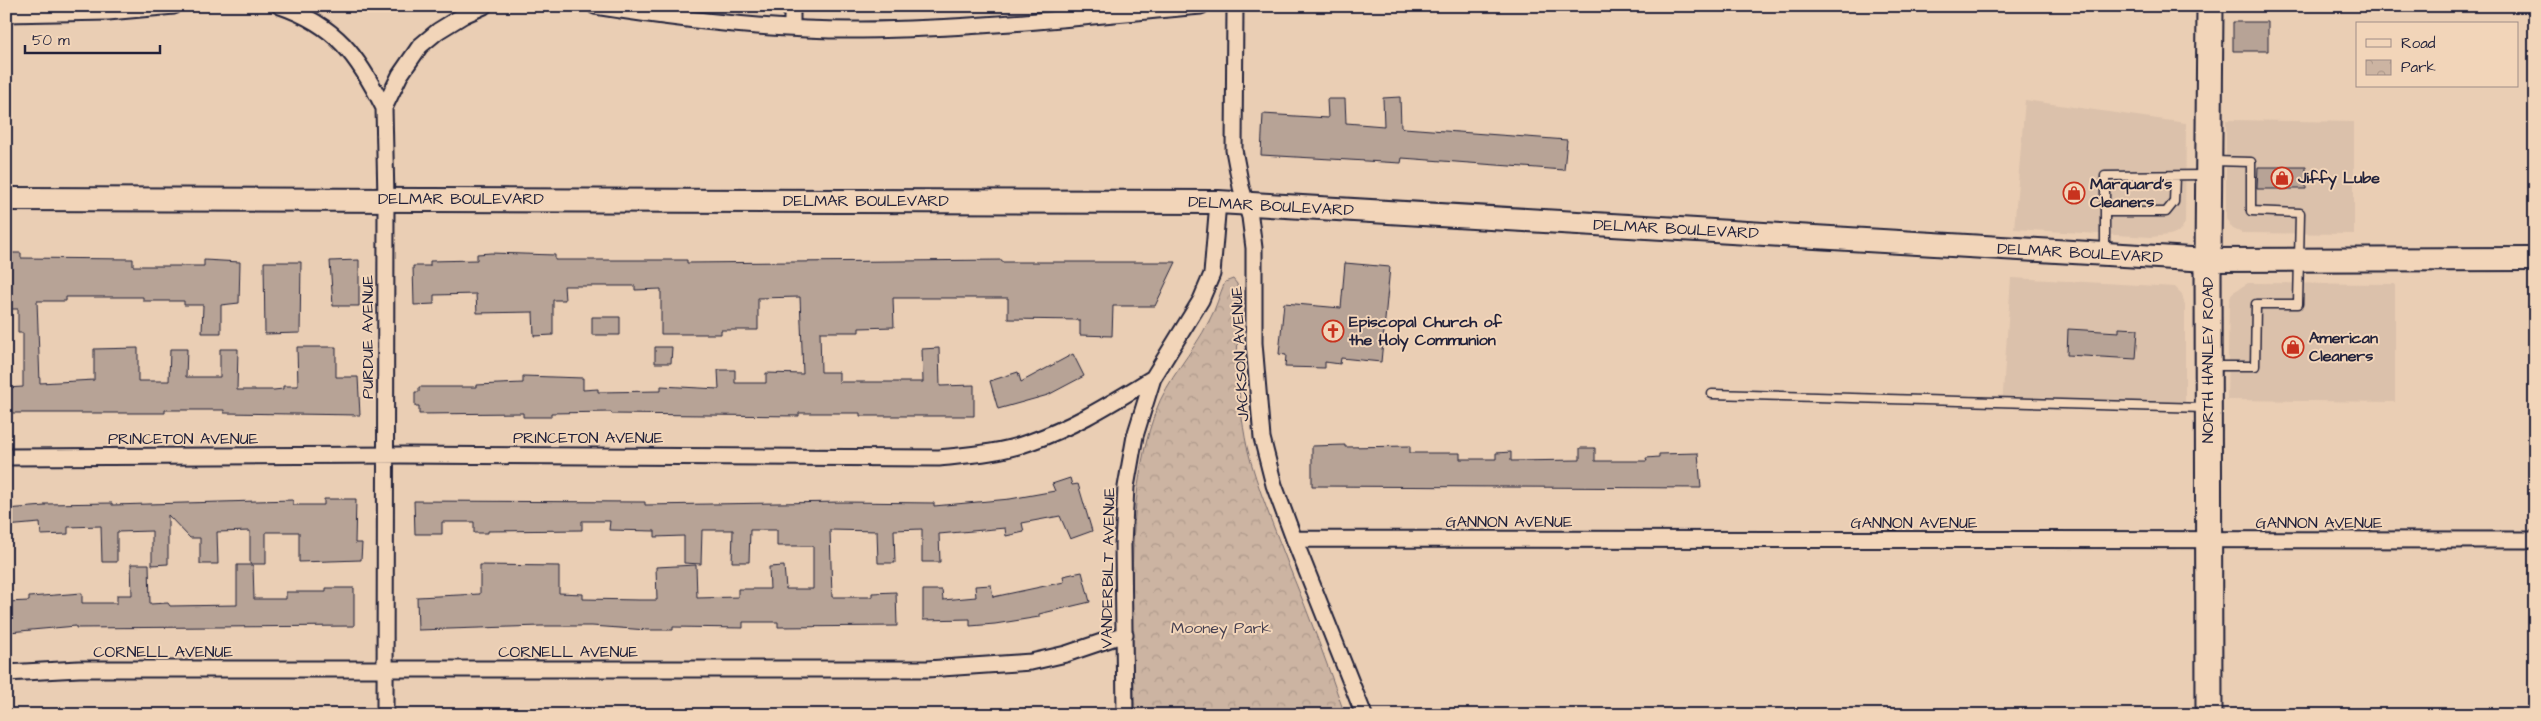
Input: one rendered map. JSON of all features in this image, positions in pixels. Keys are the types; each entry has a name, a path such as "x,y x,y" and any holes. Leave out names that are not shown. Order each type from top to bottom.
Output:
{"main road":[{"name":"NORTH HANLEY ROAD","path":"2210,6 2208,168 2210,715"},
{"name":"DELMAR BOULEVARD","path":"6,199 1218,202 2208,260 2535,259"}],"street":[{"path":"6,14 108,12 174,6"},
{"path":"280,6 301,13 331,31 351,51 368,74 384,108"},
{"name":"PURDUE AVENUE","path":"385,715 386,199 384,108 400,75 420,46 438,31 464,14 484,6"},
{"path":"792,6 792,28"},
{"path":"601,7 713,22 792,28 862,30 1042,13 1201,6"},
{"name":"JACKSON AVENUE","path":"1235,6 1234,150 1254,248 1254,343 1262,438 1274,485 1364,715"},
{"name":"VANDERBILT AVENUE","path":"1125,715 1123,545 1126,487 1134,436 1153,378 1201,300 1212,274 1218,202"},
{"name":"PRINCETON AVENUE","path":"6,457 386,455 939,458 980,454 1029,443 1083,420 1153,378"},
{"name":"GANNON AVENUE","path":"1294,539 2535,540"},
{"name":"CORNELL AVENUE","path":"6,673 79,670 927,669 1031,662 1066,654 1125,634"}],"lane":[{"path":"2106,254 2104,176 2126,180 2151,179 2251,162 2251,211 2300,213 2298,304 2256,304 2254,366 2208,366"},
{"path":"2105,212 2126,208 2151,208 2166,212 2174,202 2176,176"},
{"path":"1712,394 2208,408"}],"shaded area":[{"path":"2025,100 2186,123 2185,223 2180,231 2170,235 2151,237 2014,229"},
{"path":"2226,120 2354,122 2354,234 2242,233 2233,229 2226,219"},
{"path":"2011,278 2175,287 2182,294 2185,306 2185,413 2002,406"},
{"path":"2248,283 2395,284 2395,402 2227,400 2229,302 2232,293"}],"green space":[{"name":"Mooney Park","path":"1233,279 1237,284 1238,291 1239,388 1247,447 1256,478 1345,715 1134,715 1132,562 1138,485 1145,448 1155,413 1166,389 1203,333 1214,312 1225,282"}],"building":[{"path":"2233,22 2268,22 2268,51 2233,51"},
{"path":"1400,97 1401,127 1404,128 1567,140 1564,170 1402,158 1401,163 1261,155 1263,114 1328,118 1327,99 1345,99 1346,123 1384,126 1383,98"},
{"name":"Jiffy Lube","path":"2258,167 2306,167 2306,189 2257,189"},
{"path":"6,253 21,253 21,258 133,259 133,266 204,266 204,260 240,262 239,303 221,305 221,333 202,333 203,305 184,305 184,301 143,301 143,297 66,297 66,301 37,301 40,383 94,380 94,349 138,348 138,381 169,381 170,349 187,349 186,377 220,377 220,349 238,349 237,390 283,389 283,386 298,386 297,347 336,347 336,377 358,377 360,415 224,413 224,410 165,410 165,413 6,413 6,388 23,387 23,333 18,333 18,309 6,309"},
{"path":"477,254 555,255 555,260 687,260 687,263 1002,260 1002,262 1176,262 1155,306 1113,306 1112,336 1080,335 1080,320 1008,319 1008,298 893,298 894,327 859,328 859,332 820,332 821,372 839,372 839,382 923,382 922,349 939,348 940,386 974,385 974,416 860,416 860,413 799,413 799,416 612,414 611,412 551,413 551,417 523,417 523,413 419,414 419,406 415,406 415,392 419,392 419,387 476,387 476,385 523,383 523,376 583,378 583,390 598,389 598,392 661,391 661,386 719,389 718,370 735,370 735,383 766,383 766,373 803,374 800,297 758,298 758,330 721,330 721,334 661,334 661,289 635,290 635,286 564,286 565,300 553,300 553,335 534,336 533,312 477,313 476,294 434,295 434,304 414,305 413,266 430,266 430,261 477,260"},
{"path":"359,260 359,306 333,306 330,261"},
{"path":"264,262 301,262 300,333 265,334"},
{"name":"Episcopal Church of the Holy Communion","path":"1345,263 1390,267 1381,362 1341,358 1340,364 1325,362 1325,368 1285,367 1286,355 1279,354 1284,303 1341,308"},
{"path":"592,317 620,317 620,335 592,335"},
{"path":"2119,328 2138,329 2136,359 2067,355 2068,329 2119,332"},
{"path":"655,347 672,347 671,363 655,363"},
{"path":"1073,354 1084,376 1048,395 998,409 990,381 1018,372 1021,382"},
{"path":"1345,445 1345,447 1410,446 1410,453 1460,453 1460,459 1496,459 1496,453 1511,452 1511,461 1580,460 1580,448 1595,448 1595,461 1647,461 1646,458 1659,457 1659,454 1698,453 1701,488 1312,486 1312,446"},
{"path":"1070,478 1072,485 1078,484 1092,531 1070,539 1060,516 1022,523 1024,532 1006,536 1005,528 939,534 940,562 922,562 922,529 894,530 895,563 878,563 877,531 830,530 832,597 872,597 872,593 896,592 897,626 778,627 778,622 743,622 743,628 673,627 673,630 592,626 541,626 418,630 417,597 480,594 480,565 559,566 559,593 583,594 583,599 657,600 656,567 696,565 697,598 738,597 738,589 770,589 769,567 784,566 786,589 813,589 813,546 777,546 777,530 750,530 749,562 732,562 733,530 702,530 701,564 684,563 684,536 655,537 655,531 609,530 610,521 582,521 582,530 488,531 488,533 474,533 474,522 442,522 442,534 415,534 414,501 645,502 645,505 843,502 934,503 934,506 1010,499 1055,491 1052,484"},
{"path":"324,499 356,499 355,543 362,543 361,560 299,562 299,532 266,532 266,564 250,564 250,531 217,532 218,564 200,564 200,538 190,538 168,515 168,564 152,565 152,531 117,532 117,562 102,562 101,526 68,527 68,534 41,535 40,523 6,526 6,509 45,506 45,504 112,503 112,505 293,500 293,505 324,505"},
{"path":"131,564 149,564 150,604 168,603 170,606 237,605 237,565 253,565 254,599 286,599 286,592 326,592 326,588 354,588 354,626 76,628 76,626 9,632 6,630 6,602 29,601 29,597 82,593 82,603 117,603 117,595 132,595"},
{"path":"1082,572 1090,602 1039,614 1039,617 995,624 970,626 970,619 923,620 923,590 942,590 943,600 976,597 975,586 991,585 993,597 1064,582 1063,576"}],"place":[{"name":"Jiffy Lube","path":"2282,178"},
{"name":"Marquard's Cleaners","path":"2074,193"},
{"name":"Episcopal Church of the Holy Communion","path":"1333,331"},
{"name":"American Cleaners","path":"2293,347"}]}
